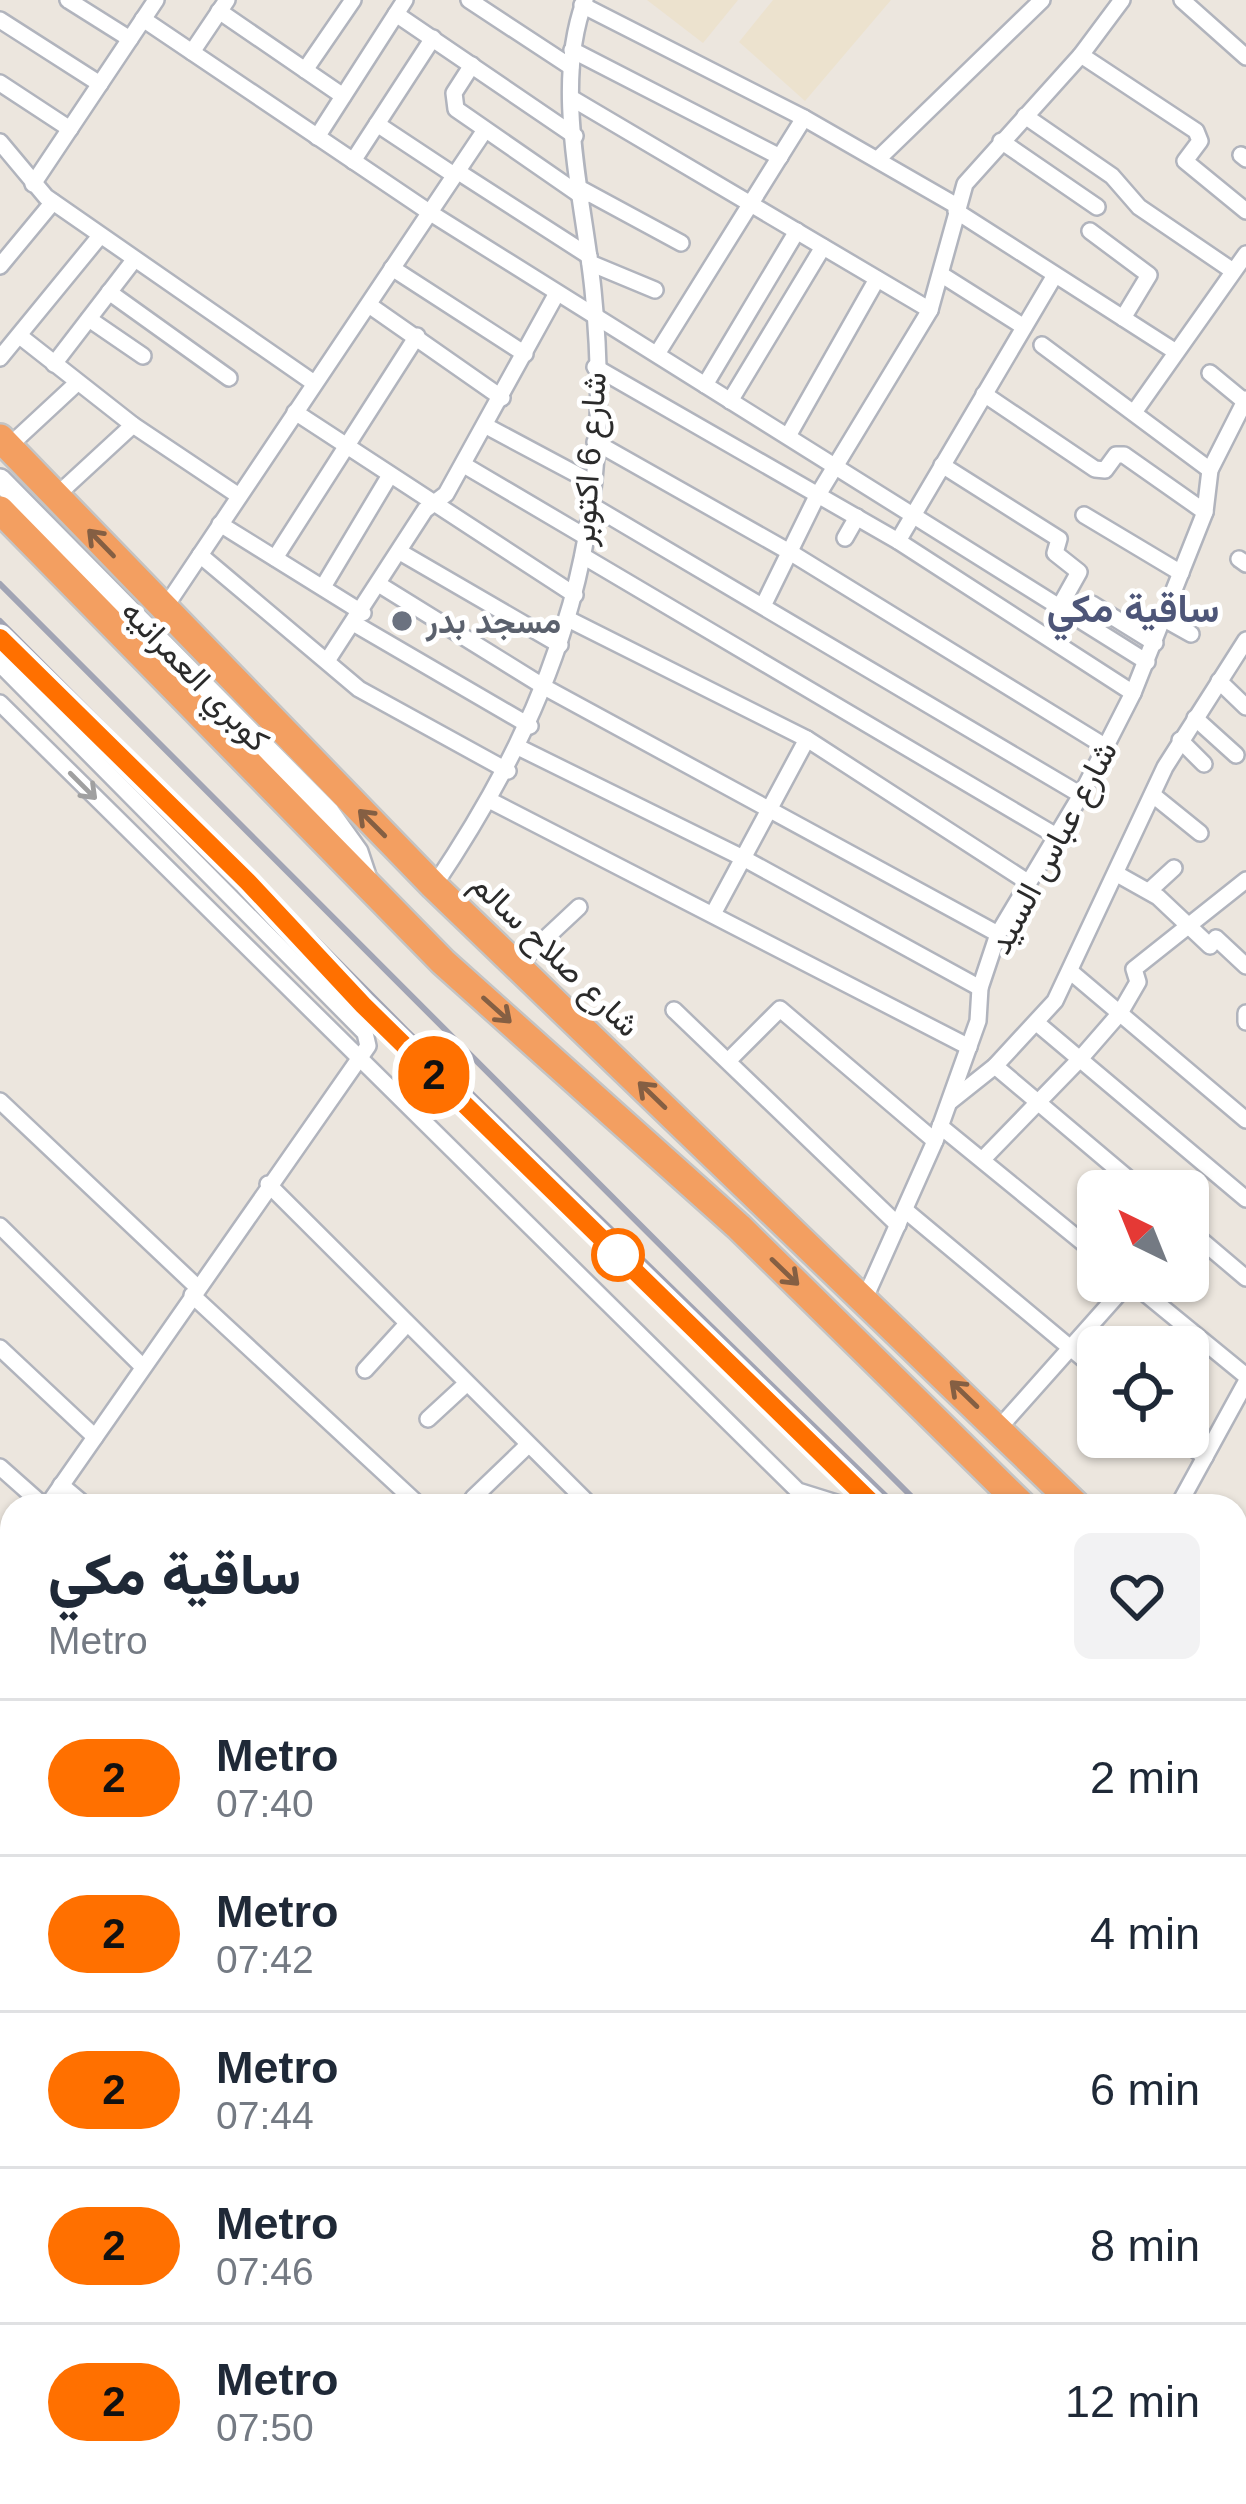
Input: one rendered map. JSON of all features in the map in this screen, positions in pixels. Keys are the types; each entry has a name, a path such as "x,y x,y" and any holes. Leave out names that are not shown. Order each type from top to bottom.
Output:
{"highway":[{"name":"شارع صلاح سالم","path":"4,443 434,886 1065,1494"},
{"path":"0,510 443,962 715,1204 1011,1494"},
{"path":"443,962 466,969 483,961 486,952 478,928"},
{"path":"690,1182 712,1172 711,1153"},
{"path":"715,1204 724,1185 742,1183"}],"street":[{"path":"33,184 156,0"},
{"path":"305,70 353,0"},
{"path":"469,0 572,58 779,157"},
{"path":"878,159 1042,0"},
{"path":"763,606 793,554 816,498 930,310 965,184 1081,55 1122,0"},
{"path":"1182,0 1246,56"},
{"path":"78,3 130,40"},
{"path":"584,3 878,159 1176,352"},
{"name":"شارع 6 اكتوبر","path":"434,886 491,801 530,726 560,645 583,556 596,442 595,315 573,99 572,58 584,3"},
{"path":"192,52 223,6 344,96"},
{"path":"317,136 401,7 433,38 575,136"},
{"path":"143,19 429,212 1147,662"},
{"path":"0,20 100,84"},
{"path":"353,160 433,38"},
{"path":"1081,55 1196,131 1200,141 1185,161 1246,212"},
{"path":"472,65 452,102 485,130 583,193 681,243"},
{"path":"0,83 70,129"},
{"path":"573,99 930,310"},
{"path":"1025,116 1112,176 1139,207 1233,271"},
{"path":"658,354 803,118"},
{"path":"377,124 590,259 655,290"},
{"path":"164,608 485,130"},
{"path":"1001,142 1097,207"},
{"path":"3,149 53,202 314,383"},
{"path":"0,266 53,202"},
{"path":"705,386 796,231"},
{"path":"1090,231 1149,274 1123,318"},
{"path":"0,358 100,236"},
{"path":"730,401 823,247"},
{"path":"1135,411 1246,254"},
{"path":"54,364 134,260"},
{"path":"392,268 525,354"},
{"path":"942,275 1024,327"},
{"path":"898,541 1055,275"},
{"path":"788,436 877,278"},
{"path":"110,292 230,378"},
{"path":"326,662 488,427 556,293"},
{"path":"369,304 502,398"},
{"path":"89,319 143,356"},
{"path":"275,558 417,336"},
{"path":"20,337 133,424 239,496"},
{"path":"1042,345 1210,470"},
{"path":"595,367 898,541 1133,693"},
{"path":"1210,373 1245,400"},
{"path":"4,443 77,382"},
{"path":"984,394 1095,470 1106,470 1116,455 1124,454 1205,512"},
{"name":"شارع عباس السيد","path":"865,1298 969,1047 978,1021 980,988 998,934 1081,795 1133,693 1166,620 1205,512 1210,470 1245,400"},
{"path":"295,412 574,595"},
{"path":"56,496 133,424"},
{"path":"488,427 593,484"},
{"path":"596,442 793,554 1106,747"},
{"path":"464,465 586,537"},
{"path":"942,466 1059,539 1056,556 1079,572 1060,606"},
{"path":"322,587 390,475"},
{"name":"كوبري العمرانيه","path":"0,480 346,832 369,886"},
{"path":"591,506 1081,795"},
{"path":"1084,515 1181,573"},
{"path":"845,538 857,518"},
{"path":"220,524 530,726"},
{"path":"400,553 560,645"},
{"path":"200,555 359,688 508,771"},
{"path":"583,556 1054,834"},
{"path":"380,585 545,688 998,934"},
{"path":"1093,604 1155,643"},
{"path":"568,619 807,739 1026,881"},
{"path":"1166,620 1191,634"},
{"path":"948,1103 1039,1024 1071,972 1180,740 1245,643"},
{"path":"0,664 364,1033 368,1046 55,1494"},
{"path":"1219,681 1246,707"},
{"path":"0,703 791,1494"},
{"path":"1196,718 1236,755"},
{"path":"713,914 807,739"},
{"path":"1180,740 1204,764"},
{"path":"520,748 743,858 980,988"},
{"path":"1153,795 1200,833"},
{"path":"491,801 969,1047"},
{"path":"1149,891 1174,868"},
{"path":"1118,874 1149,891 1210,946 1216,938 1235,950 1246,966"},
{"path":"983,1160 1120,1013 1138,982 1134,969 1246,880"},
{"path":"517,965 579,907"},
{"path":"1071,972 1244,1116"},
{"path":"674,1010 902,1217 1077,1354"},
{"path":"728,1061 780,1010 937,1133 983,1160 1077,1238"},
{"path":"1039,1024 1246,1199"},
{"path":"995,1066 1118,1170"},
{"path":"0,1101 406,1494"},
{"path":"268,1184 579,1494"},
{"path":"2,1230 142,1366"},
{"path":"1209,1247 1246,1278"},
{"path":"999,1428 1111,1302"},
{"path":"1155,1302 1246,1379 1209,1449"},
{"path":"365,1370 406,1324"},
{"path":"0,1348 94,1437"},
{"path":"428,1420 466,1384"},
{"path":"477,1494 528,1445"},
{"path":"1185,1494 1204,1458"},
{"path":"0,1467 32,1494"},
{"path":"61,1486 71,1494"}],"shaded area":[{"path":"647,0 738,0 703,43"},
{"path":"773,0 891,0 805,101 739,42"}],"railway":[{"path":"0,584 909,1494"},
{"path":"0,621 406,1030 884,1494"}],"metro line":[{"name":"2","path":"0,638 248,882 363,1005 863,1494"}],"place":[{"name":"مسجد بدر","path":"402,621"}],"district":[{"name":"ساقية مكي","path":"1133,608"}]}
